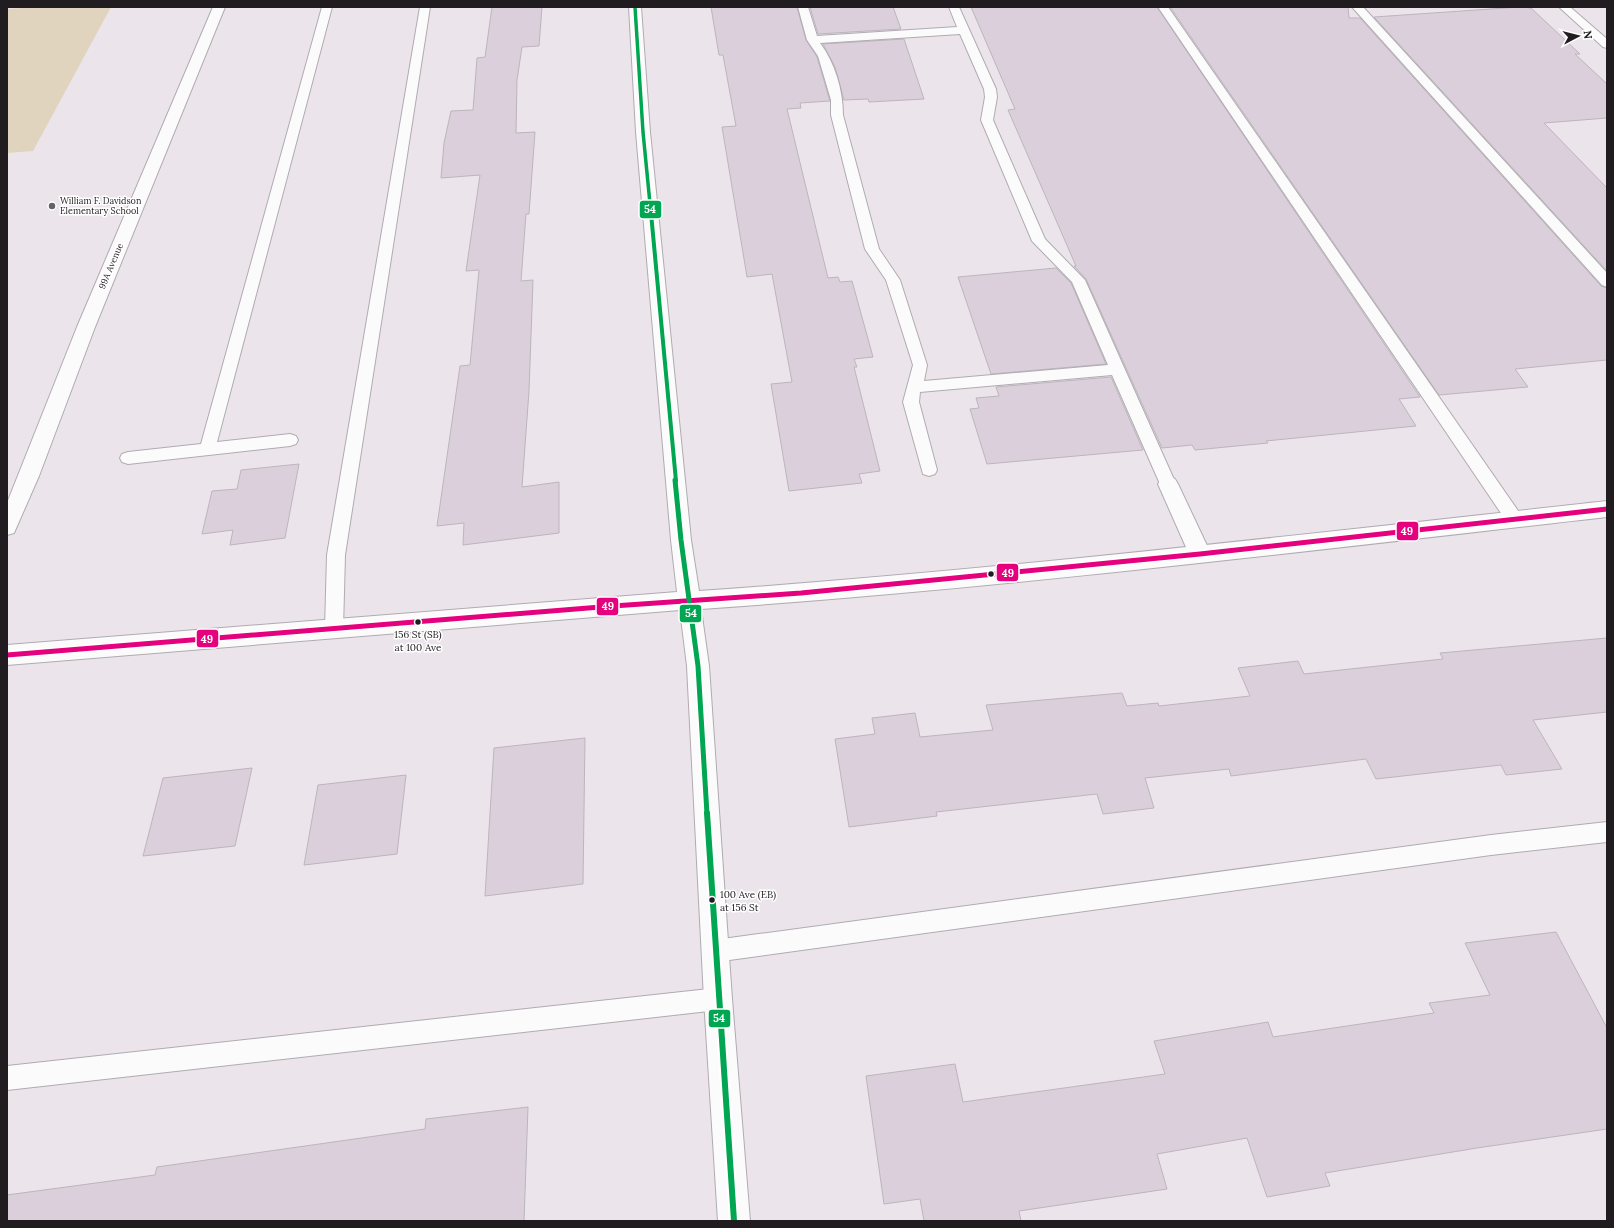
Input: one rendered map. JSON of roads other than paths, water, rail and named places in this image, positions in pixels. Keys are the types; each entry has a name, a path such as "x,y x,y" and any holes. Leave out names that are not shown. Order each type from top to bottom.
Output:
{"main road":[{"name":"99A Avenue","path":"7,526 29,476 86,328 219,7"},
{"path":"635,7 645,155 682,540 698,672 718,999 734,1221"},
{"path":"1168,484 1200,554"},
{"path":"7,655 690,600 802,593 1200,554 1607,509"}],"lane":[{"path":"207,450 327,7"},
{"path":"334,628 336,555 425,7"},
{"path":"803,7 813,40 824,56 837,100 837,115 872,249 893,280 920,365 911,393 911,402 929,470"},
{"path":"954,7 990,89 991,97 987,120 1039,241 1078,280 1168,484"},
{"path":"1163,7 1515,520"},
{"path":"1357,7 1607,282"},
{"path":"1564,7 1607,45"},
{"path":"813,40 965,30"},
{"path":"914,387 1117,369"},
{"path":"128,458 290,440"},
{"path":"715,951 1491,845 1607,832"},
{"path":"7,1078 718,999"}],"place":[{"name":"William F. Davidson Elementary School","path":"52,206"},
{"name":"156 St (SB) at 100 Ave","path":"418,622"},
{"name":"100 Ave (EB) at 156 St","path":"712,900"}]}
